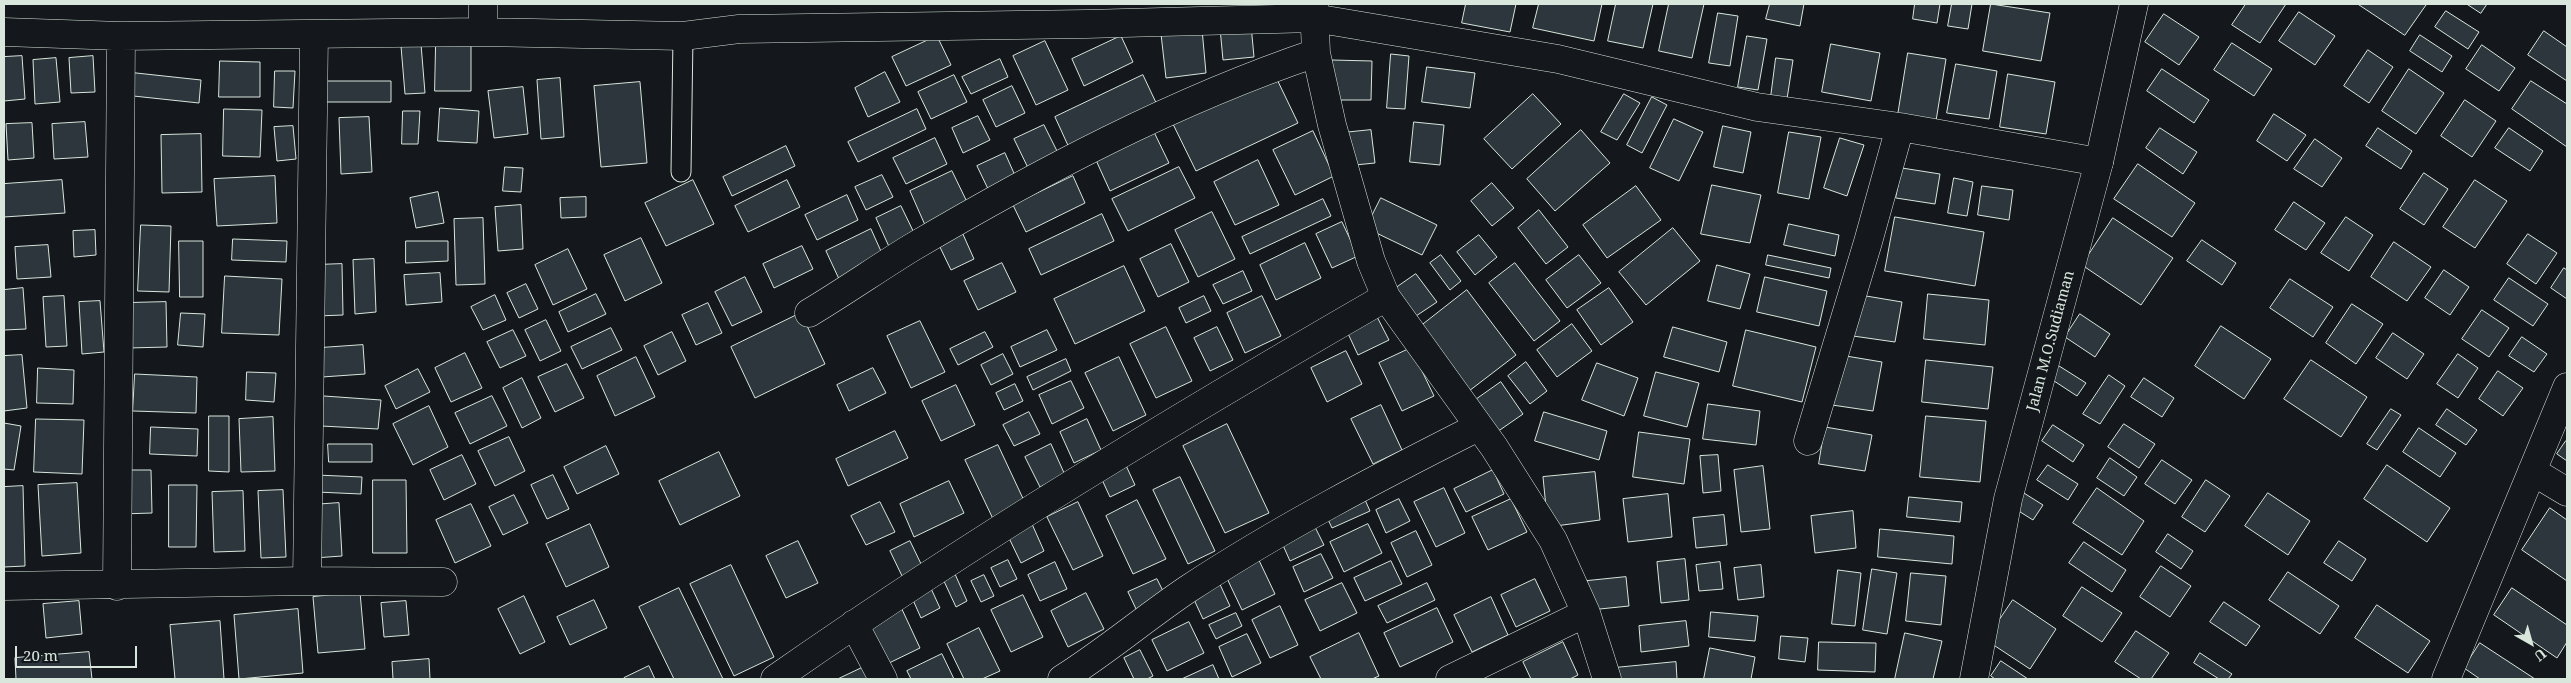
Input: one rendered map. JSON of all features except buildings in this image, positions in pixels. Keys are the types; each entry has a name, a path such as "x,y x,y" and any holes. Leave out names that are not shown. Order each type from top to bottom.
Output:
{"street":[{"path":"483,4 483,32"},
{"name":"Jalan M.O.Sudiaman","path":"1974,679 2008,499 2099,162 2134,4"},
{"path":"4,32 121,36 483,32 683,36 738,29 1086,24 1314,11 1558,58 1758,107 1900,127 2099,162"},
{"path":"1314,11 1316,53 1348,189 1371,261 1386,297 1494,447 1552,540 1586,614 1607,679"},
{"path":"307,581 314,34"},
{"path":"117,586 121,36"},
{"path":"809,313 911,249 1072,158 1171,110 1246,77 1316,53"},
{"path":"1808,442 1868,242 1900,127"},
{"path":"775,679 854,624 1091,472 1386,297"},
{"path":"2446,679 2567,387"},
{"path":"1062,679 1166,604 1238,558 1329,504 1478,427"},
{"path":"2532,470 2567,492"},
{"path":"4,586 117,586 307,581 443,582"},
{"path":"1450,679 1586,614"},
{"path":"854,624 883,679"}],"lane":[{"path":"681,172 683,36"}]}
